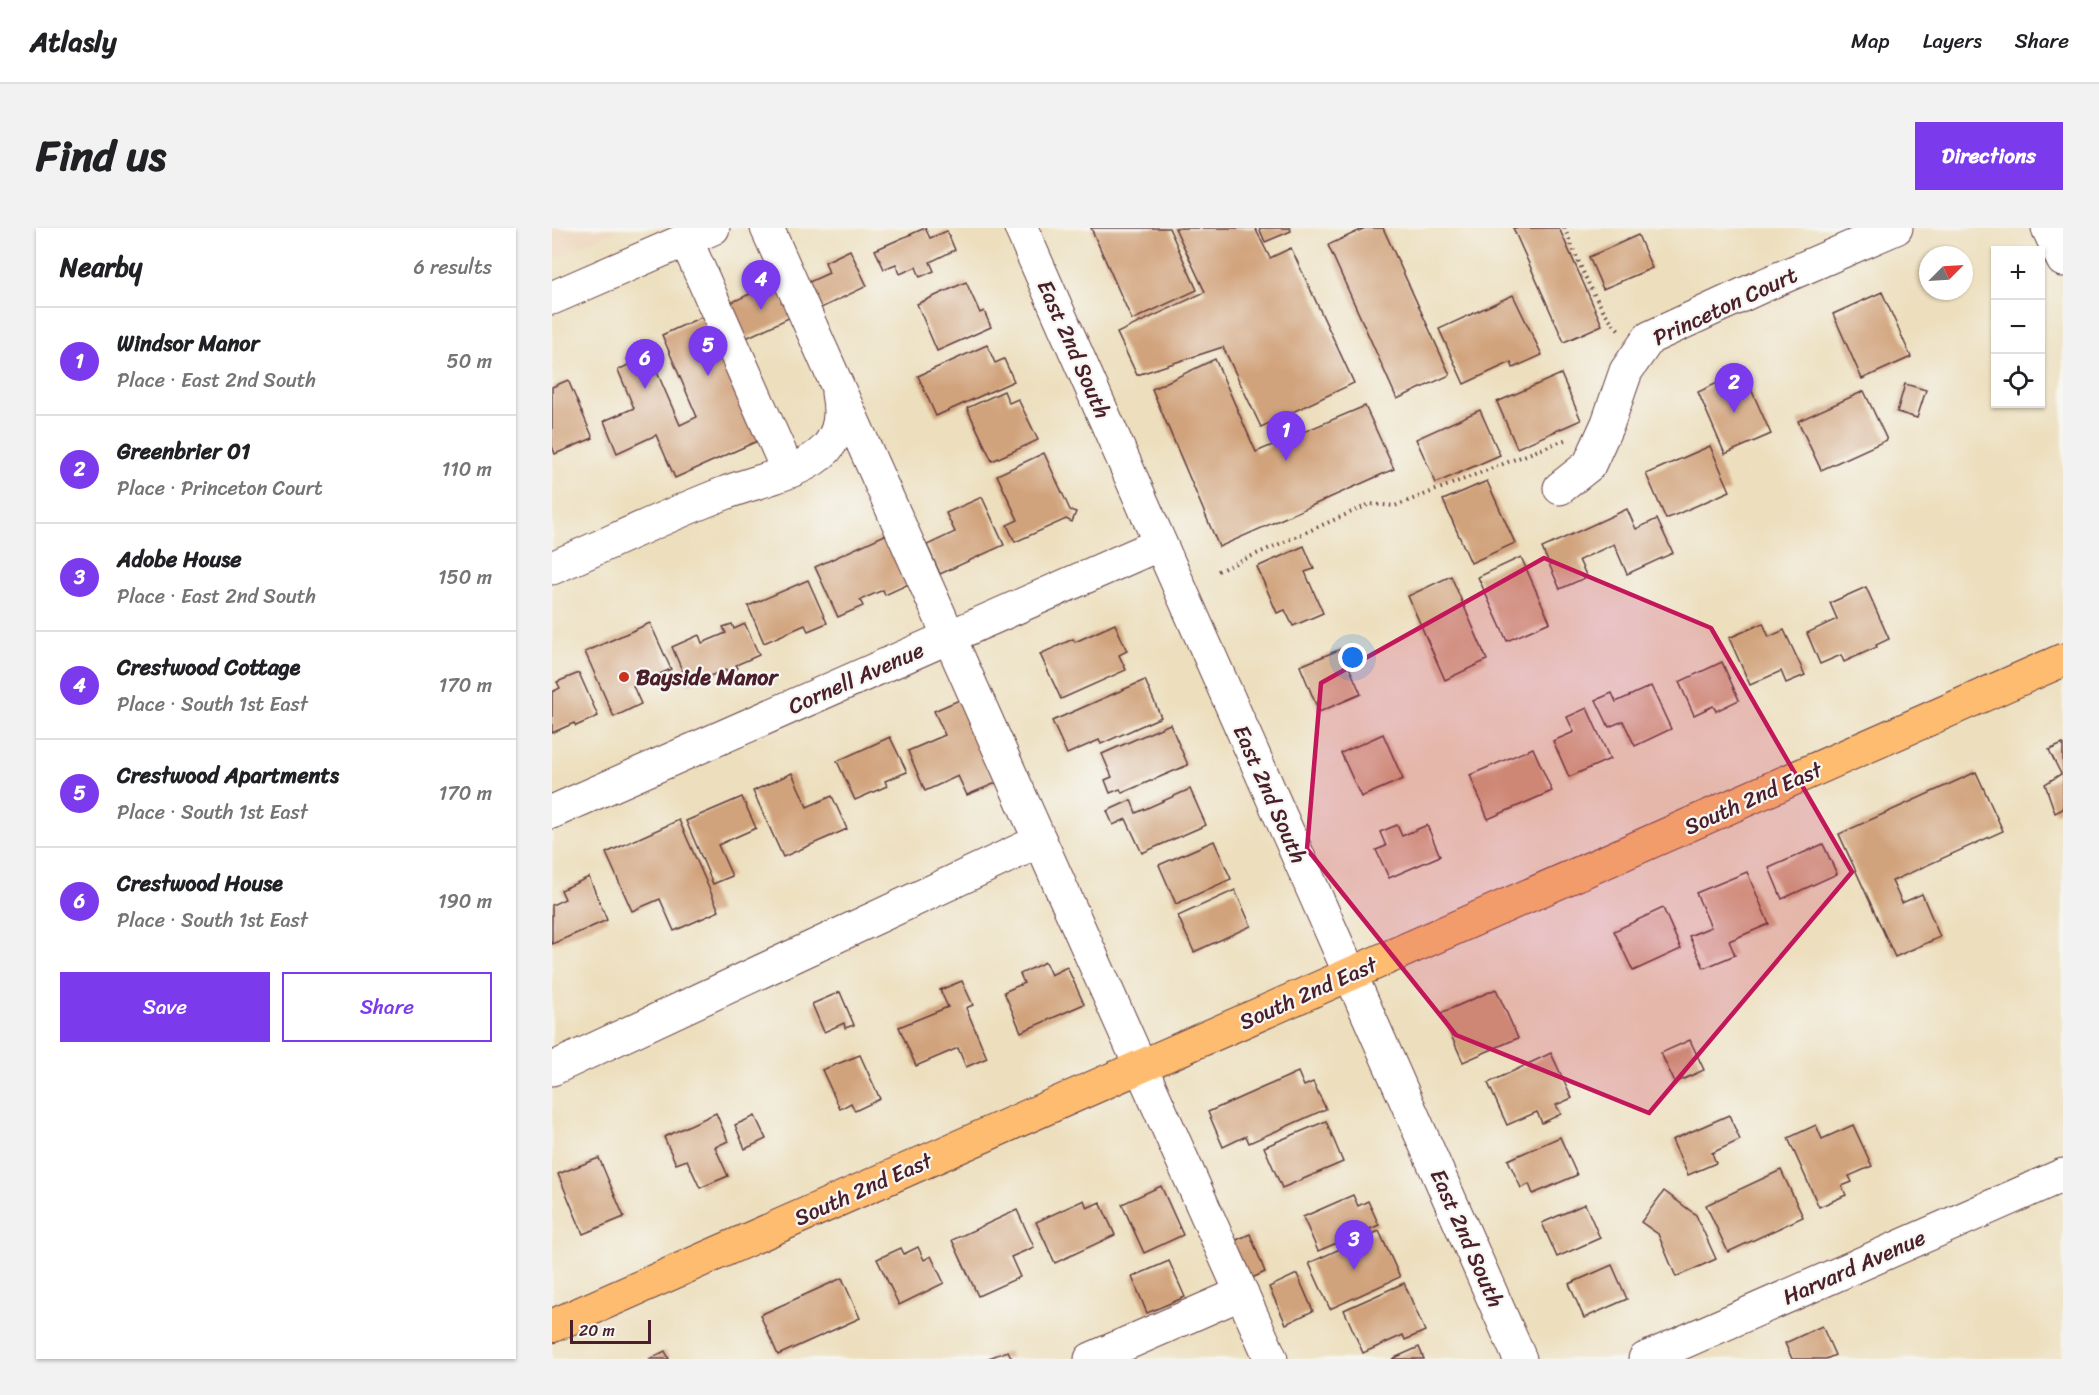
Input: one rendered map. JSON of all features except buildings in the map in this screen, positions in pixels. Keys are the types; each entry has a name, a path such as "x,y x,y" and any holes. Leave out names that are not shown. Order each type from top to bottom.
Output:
{"main road":[{"name":"South 2nd East","path":"552,1326 2063,660"}],"street":[{"path":"767,228 1271,1359"},
{"name":"East 2nd South","path":"1021,228 1520,1359"},
{"name":"Princeton Court","path":"1560,488 1589,465 1608,423 1626,371 1625,340 1649,338 1896,228"},
{"path":"2048,228 2063,260"},
{"path":"552,298 699,234 788,471"},
{"path":"552,568 725,493 809,462 825,450 837,435 841,407 837,385"},
{"name":"Cornell Avenue","path":"552,812 1160,544"},
{"path":"552,1069 1040,841"},
{"name":"Harvard Avenue","path":"1645,1359 2063,1175"},
{"path":"1091,1359 1242,1293"}],"path":[{"path":"1564,228 1598,302 1625,340"},
{"path":"1218,572 1370,504 1395,507 1576,435"}],"highlighted area":[{"path":"1544,558 1711,628 1852,872 1649,1113 1456,1035 1307,849 1321,683"}],"shaded area":[{"path":"552,228 621,228 552,259"}],"place":[{"name":"Crestwood Cottage","path":"761,310"},
{"name":"Crestwood Apartments","path":"708,376"},
{"name":"Crestwood House","path":"645,389"},
{"name":"Greenbrier 01","path":"1734,413"},
{"name":"Windsor Manor","path":"1286,461"},
{"name":"Bayside Manor","path":"624,677"},
{"name":"Adobe House","path":"1354,1270"}]}
